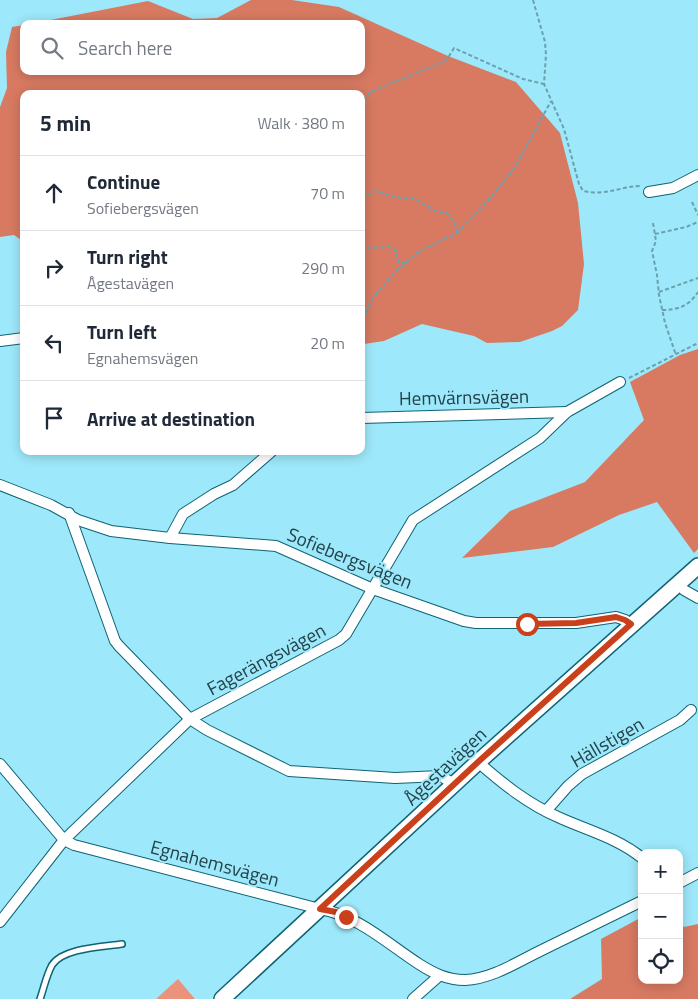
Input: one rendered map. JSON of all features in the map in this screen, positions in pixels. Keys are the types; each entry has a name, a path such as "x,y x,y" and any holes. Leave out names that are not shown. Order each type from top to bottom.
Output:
{"main road":[{"name":"Ågestavägen","path":"222,999 478,762 698,566"}],"street":[{"path":"649,192 673,188 698,175"},
{"path":"0,341 20,338"},
{"name":"Fagerängsvägen","path":"0,922 64,840 190,719 339,640 346,634 412,520 540,438 567,412 620,382"},
{"name":"Hemvärnsvägen","path":"365,418 567,412"},
{"path":"170,538 183,514 192,507 233,485 267,455"},
{"name":"Sofiebergsvägen","path":"0,485 69,513 78,520 111,531 170,538 276,546 373,589 464,621 476,623 576,623 616,617 631,624"},
{"path":"69,513 115,641 190,719 207,730 289,771 395,778 441,776 455,785"},
{"path":"684,590 698,598"},
{"name":"Hällstigen","path":"546,811 568,786 582,774 680,720 691,710"},
{"path":"478,762 515,793 546,811 626,846 638,855"},
{"path":"0,764 64,840"},
{"name":"Egnahemsvägen","path":"64,840 336,912 439,976 453,979 467,980 510,966 638,903"},
{"path":"683,880 698,873"},
{"path":"413,999 439,976"}],"lane":[{"path":"40,999 52,965 57,959 75,951 122,944"}],"path":[{"path":"533,0 545,42 544,84 564,129 579,184 583,191 607,193 641,186 649,192"},
{"path":"365,101 370,92 446,61 454,48 523,78 544,84"},
{"path":"365,316 372,299 394,273 418,252 457,232 491,197 514,169 551,101"},
{"path":"365,196 375,191 396,197 414,198 438,212 447,213 454,222 457,232"},
{"path":"692,202 698,215"},
{"path":"655,234 686,227 698,222"},
{"path":"653,223 656,240 652,251 662,310 676,355"},
{"path":"365,248 389,247 398,251 396,256 399,262 406,262"},
{"path":"659,292 698,278"},
{"path":"662,310 676,310 689,303 698,292"},
{"path":"620,382 698,343"}],"shaded area":[{"path":"251,0 292,0 339,7 448,56 516,82 560,133 578,203 584,264 578,310 562,326 520,342 487,343 474,336 422,324 384,341 365,344 365,90 20,90 20,239 14,235 0,237 0,107 7,88 6,52 12,27 20,26 20,75 365,75 365,20 51,20 148,1 193,19 217,18"},
{"path":"698,349 698,549 694,553 657,502 619,515 553,547 462,558 510,511 585,482 644,420 630,382 680,355"},
{"path":"638,919 638,984 683,984 683,926 698,924 698,999 570,999 602,979 601,939"},
{"path":"178,979 195,999 156,999"}],"route":[{"path":"346,917 336,912 320,909 448,792 478,762 631,624 616,617 576,623 527,624"}]}
